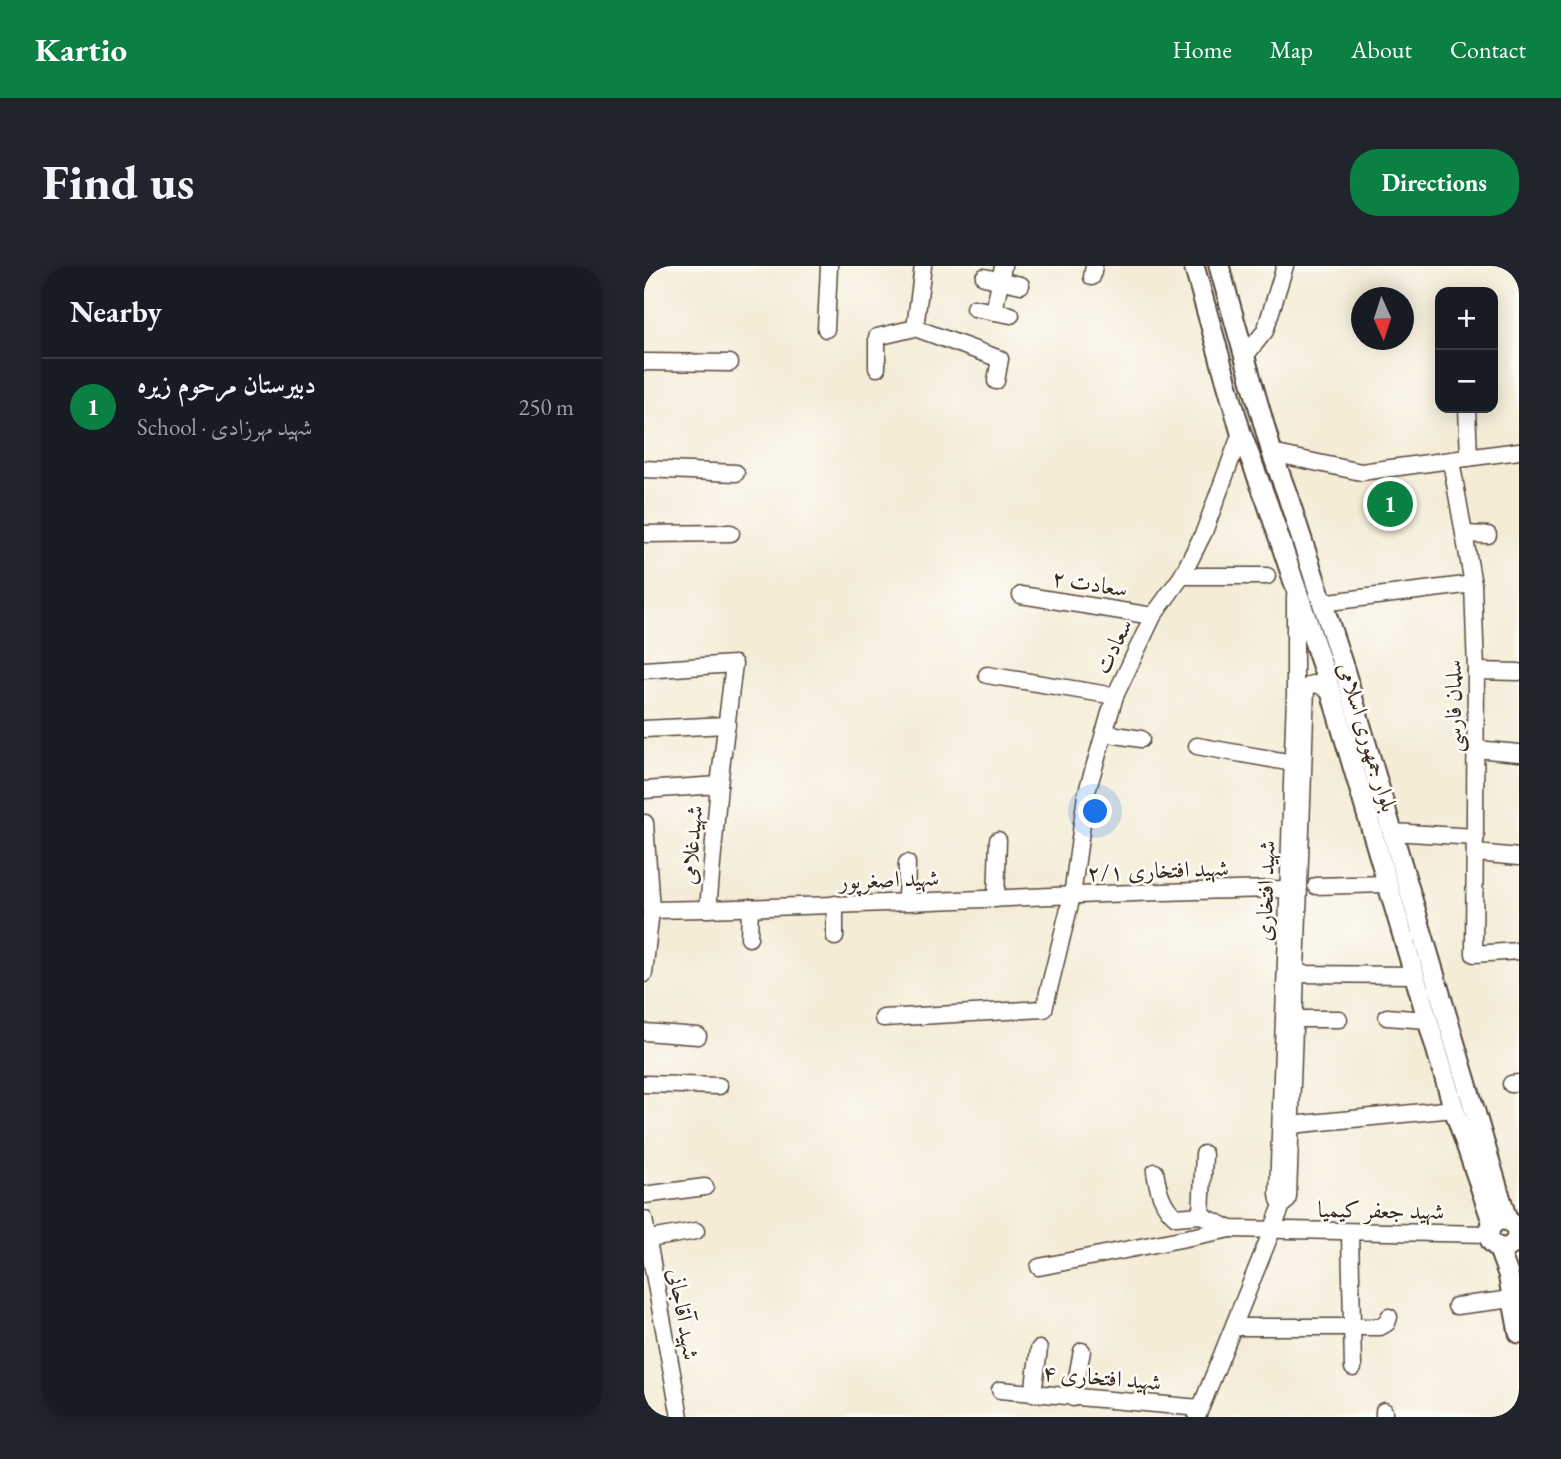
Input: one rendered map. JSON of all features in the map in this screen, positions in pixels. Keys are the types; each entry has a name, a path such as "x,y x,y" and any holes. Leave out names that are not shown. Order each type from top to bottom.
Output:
{"main road":[{"name":"بلوار جمهوری اسلامی","path":"1194,266 1241,433 1331,692 1454,1110 1507,1234"},
{"name":"بلوار جمهوری اسلامی","path":"1219,266 1272,453 1344,669 1507,1234 1519,1333"},
{"path":"1267,502 1280,506 1286,501 1287,494"},
{"path":"1279,541 1288,529 1296,531 1301,537"}],"street":[{"path":"826,329 829,266"},
{"path":"915,328 923,266"},
{"path":"1245,356 1265,331 1285,266"},
{"path":"996,275 1021,285"},
{"path":"974,308 1002,314 996,275"},
{"path":"877,368 877,337 915,328 1000,359 996,381"},
{"path":"644,362 730,363"},
{"path":"1467,413 1469,458"},
{"name":"سعادت","path":"883,1018 1044,1009 1072,896 1086,795 1115,696 1153,616 1182,576 1204,532 1241,433"},
{"path":"1272,453 1361,472 1519,451"},
{"name":"سلمان فارسی","path":"1451,461 1473,584 1476,671 1474,954 1519,951"},
{"path":"644,469 736,473"},
{"path":"644,534 732,533"},
{"path":"1464,534 1488,535"},
{"path":"1182,576 1267,576"},
{"path":"1321,603 1473,584"},
{"name":"شهید افتخاری","path":"1199,1413 1272,1231 1281,1199 1288,889 1293,763 1300,698 1296,590"},
{"name":"سعادت ۲","path":"1021,595 1153,616"},
{"name":"شهیدغلامی","path":"644,670 734,664 719,785 708,909"},
{"path":"1476,671 1519,672"},
{"path":"986,675 1115,696"},
{"path":"1281,1199 1289,1197 1300,698 1312,684 1331,692"},
{"path":"644,729 727,725"},
{"path":"1104,733 1141,739"},
{"path":"1198,746 1293,763"},
{"path":"1476,749 1519,753"},
{"path":"644,790 719,785"},
{"path":"644,974 651,910 645,823"},
{"path":"1392,832 1476,845 1519,857"},
{"path":"996,899 998,840"},
{"path":"906,902 907,863"},
{"path":"1316,886 1387,884"},
{"name":"شهید افتخاری ۲/۱","path":"1072,896 1288,889"},
{"name":"شهید اصغرپور","path":"708,909 1072,896"},
{"path":"835,904 835,937"},
{"path":"749,939 750,907"},
{"path":"651,910 708,909"},
{"path":"1296,974 1414,975"},
{"path":"1387,1017 1427,1020"},
{"path":"1294,1019 1339,1019"},
{"path":"644,1032 698,1036"},
{"path":"644,1084 719,1086"},
{"path":"1291,1125 1454,1110"},
{"path":"1201,1216 1204,1154"},
{"path":"1155,1172 1158,1189 1168,1211 1176,1217 1201,1216 1231,1229"},
{"path":"644,1195 705,1187"},
{"name":"شهید آقاجانی","path":"644,1219 650,1281 680,1417"},
{"path":"1039,1266 1231,1229"},
{"name":"شهید جعفر کیمیا","path":"1231,1229 1507,1234"},
{"path":"646,1240 696,1231"},
{"path":"1350,1233 1353,1368"},
{"path":"1456,1306 1513,1299"},
{"path":"1235,1327 1380,1327 1387,1323 1389,1317"},
{"path":"1033,1394 1040,1349"},
{"path":"1073,1398 1082,1351"},
{"name":"شهید افتخاری ۴","path":"1000,1390 1199,1413"}],"place":[{"name":"دبیرستان مرحوم زیره","path":"1390,504"}]}
